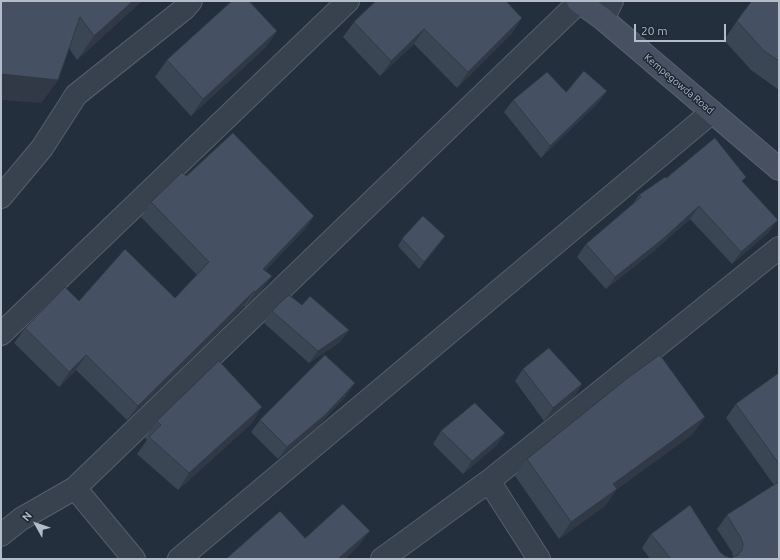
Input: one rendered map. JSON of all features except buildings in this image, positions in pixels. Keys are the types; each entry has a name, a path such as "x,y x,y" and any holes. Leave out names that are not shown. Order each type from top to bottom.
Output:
{"street":[{"path":"1,197 42,148 76,95 184,9 191,1"},
{"path":"1,334 348,1"},
{"path":"1,535 21,519 75,488 579,1"},
{"name":"Kempegowda Road","path":"579,1 608,10 712,112 779,169"},
{"path":"179,559 712,112"},
{"path":"382,559 489,480 779,248"},
{"path":"489,480 539,559"},
{"path":"75,488 134,559"}]}
